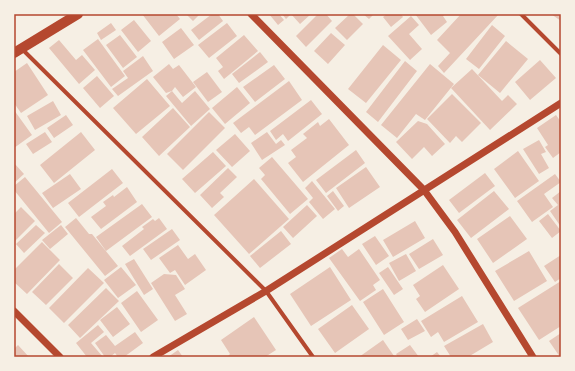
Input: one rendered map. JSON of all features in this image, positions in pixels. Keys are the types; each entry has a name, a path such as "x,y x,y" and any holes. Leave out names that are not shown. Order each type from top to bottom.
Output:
{"main road":[{"path":"18,51 78,14"}],"street":[{"path":"251,14 424,190 455,232 533,357"},
{"path":"521,14 561,54"},
{"path":"18,51 266,291 313,357"},
{"path":"153,357 266,291 561,103"},
{"path":"14,311 60,357"}],"building":[{"path":"142,14 176,14 180,19 159,36"},
{"path":"186,14 200,14 193,21"},
{"path":"212,14 218,14 223,21 199,40 191,30"},
{"path":"269,14 279,14 284,20 278,25"},
{"path":"282,14 291,14 286,19"},
{"path":"291,14 311,14 300,24"},
{"path":"318,14 326,14 332,21 306,47 296,36"},
{"path":"350,14 353,14 363,24 347,40 335,28"},
{"path":"363,14 374,14 369,19"},
{"path":"387,14 401,14 403,17 391,27 383,17"},
{"path":"415,14 446,14 443,16 447,22 431,35"},
{"path":"461,14 499,14 444,73 438,66 450,53 437,40"},
{"path":"551,14 561,14 561,21"},
{"path":"411,16 419,25 409,34 422,49 410,60 388,36"},
{"path":"134,20 151,41 138,52 121,30"},
{"path":"111,23 116,30 101,40 97,33"},
{"path":"227,23 237,36 209,58 198,45"},
{"path":"492,25 505,36 479,69 466,59"},
{"path":"181,28 194,45 174,59 162,42"},
{"path":"331,33 345,45 328,64 314,51"},
{"path":"120,35 137,57 123,68 106,45"},
{"path":"244,35 258,51 224,79 218,71 223,67 216,58"},
{"path":"98,39 125,76 111,87 83,50"},
{"path":"59,40 76,60 82,55 95,70 79,84 49,48"},
{"path":"506,41 528,59 500,93 478,75"},
{"path":"383,45 401,60 366,103 348,89"},
{"path":"260,52 268,62 239,83 232,74"},
{"path":"143,56 153,71 118,96 112,89 128,78 123,71"},
{"path":"540,60 556,78 530,100 515,82"},
{"path":"405,61 417,71 378,122 366,112"},
{"path":"27,63 48,95 21,113 14,103 14,72"},
{"path":"169,64 173,69 179,65 196,87 183,97 175,87 172,91 166,93 153,77"},
{"path":"430,64 454,84 425,120 416,114 397,138 381,125"},
{"path":"274,65 285,79 255,102 243,87"},
{"path":"472,69 502,101 508,95 517,104 490,130 451,88"},
{"path":"207,72 222,92 208,102 193,82"},
{"path":"97,76 114,96 100,108 83,88"},
{"path":"147,79 170,106 136,134 113,108"},
{"path":"289,81 302,100 255,135 249,127 241,133 233,123"},
{"path":"237,87 250,103 225,124 212,108"},
{"path":"172,91 182,103 195,91 210,109 191,126 166,96"},
{"path":"452,94 481,123 462,142 456,136 450,143 427,119"},
{"path":"311,100 322,114 288,141 283,134 276,140 270,131"},
{"path":"53,101 61,115 35,130 27,116"},
{"path":"173,108 190,127 159,156 142,137"},
{"path":"14,110 32,135 14,148"},
{"path":"209,112 225,128 183,170 167,154"},
{"path":"66,115 73,125 54,138 47,128"},
{"path":"556,115 561,122 561,152 553,158 545,147 548,145 537,128"},
{"path":"329,119 349,145 303,182 288,163 296,157 291,150 307,138 303,134 318,122 320,126"},
{"path":"418,121 427,124 445,144 432,156 424,147 412,159 396,142"},
{"path":"45,132 52,142 33,154 26,144"},
{"path":"81,132 95,150 54,183 40,165"},
{"path":"267,132 276,144 281,140 285,145 262,160 251,143"},
{"path":"235,134 250,151 232,167 216,150"},
{"path":"539,140 546,152 541,154 549,168 539,174 523,149"},
{"path":"356,150 365,163 326,193 316,180"},
{"path":"518,151 539,181 515,198 494,169"},
{"path":"213,152 226,166 195,193 182,179"},
{"path":"272,157 308,199 290,214 261,179 265,175 259,168"},
{"path":"14,163 24,174 14,183"},
{"path":"366,167 380,187 349,208 336,188"},
{"path":"228,168 237,177 220,193 224,197 212,208 200,195"},
{"path":"112,169 123,183 79,217 68,203"},
{"path":"485,173 495,186 459,213 449,200"},
{"path":"70,174 81,189 53,208 42,193"},
{"path":"555,174 561,182 544,194 553,207 532,222 517,201"},
{"path":"25,177 62,222 49,233 14,190 14,186"},
{"path":"254,179 289,219 249,254 214,215"},
{"path":"312,181 335,209 323,219 309,202 313,198 305,188"},
{"path":"127,187 137,202 101,229 91,217 106,206 103,202 113,195 114,197"},
{"path":"333,191 344,206 338,211 327,196"},
{"path":"494,191 509,209 471,238 457,220"},
{"path":"561,191 561,227 550,211 558,205 552,198"},
{"path":"142,204 152,217 106,251 96,237"},
{"path":"307,205 317,216 293,238 283,227"},
{"path":"21,207 35,221 14,242 14,214"},
{"path":"548,214 561,231 552,238 539,221"},
{"path":"510,216 527,239 493,263 477,239"},
{"path":"76,218 89,234 92,234 118,266 105,276 65,227"},
{"path":"159,218 167,229 130,256 122,246 144,229 142,227 153,219 155,221"},
{"path":"415,221 425,238 393,257 383,240"},
{"path":"36,225 45,233 24,253 16,244"},
{"path":"61,225 68,234 50,249 42,240"},
{"path":"172,229 180,240 151,260 143,249"},
{"path":"281,231 291,244 260,268 250,256"},
{"path":"375,236 389,256 376,265 362,244"},
{"path":"433,239 443,255 419,269 409,254"},
{"path":"42,242 60,260 27,294 14,282 14,270"},
{"path":"178,245 188,259 195,254 206,270 185,285 175,270 170,273 159,258"},
{"path":"342,249 348,257 359,249 380,280 373,285 376,290 360,301 329,258"},
{"path":"529,251 547,281 514,301 495,271"},
{"path":"406,254 416,271 399,281 389,263"},
{"path":"561,255 561,278 555,282 544,266"},
{"path":"134,259 153,289 144,295 125,264"},
{"path":"59,264 73,278 46,305 32,292"},
{"path":"443,265 459,289 425,312 416,299 420,296 413,285"},
{"path":"121,267 136,285 118,298 104,280"},
{"path":"330,267 351,300 311,326 290,294"},
{"path":"388,267 403,289 394,295 379,273"},
{"path":"88,268 104,283 64,323 49,308"},
{"path":"164,274 176,275 185,289 175,295 187,314 175,321 151,283"},
{"path":"561,281 561,326 539,340 518,308"},
{"path":"106,288 119,301 80,338 68,325"},
{"path":"383,289 404,322 384,335 363,302"},
{"path":"137,291 158,320 141,332 121,303"},
{"path":"462,296 478,322 444,342 438,332 431,337 421,321"},
{"path":"352,305 369,329 335,353 318,329"},
{"path":"117,307 130,324 113,337 100,320"},
{"path":"254,317 276,350 265,357 227,357 230,354 221,340"},
{"path":"417,319 425,331 408,340 401,329"},
{"path":"483,324 493,342 468,357 451,357 444,346"},
{"path":"98,325 104,332 91,343 103,357 87,357 76,343"},
{"path":"135,332 143,343 124,357 118,357 115,353 110,357 105,357 95,343 106,335 115,346"},
{"path":"561,333 561,357 560,357 549,341"},
{"path":"383,340 394,356 359,357"},
{"path":"18,345 29,357 14,357 14,349"},
{"path":"410,345 419,357 398,357 396,354"},
{"path":"178,350 183,357 168,357"},
{"path":"437,352 441,357 430,357"}]}
